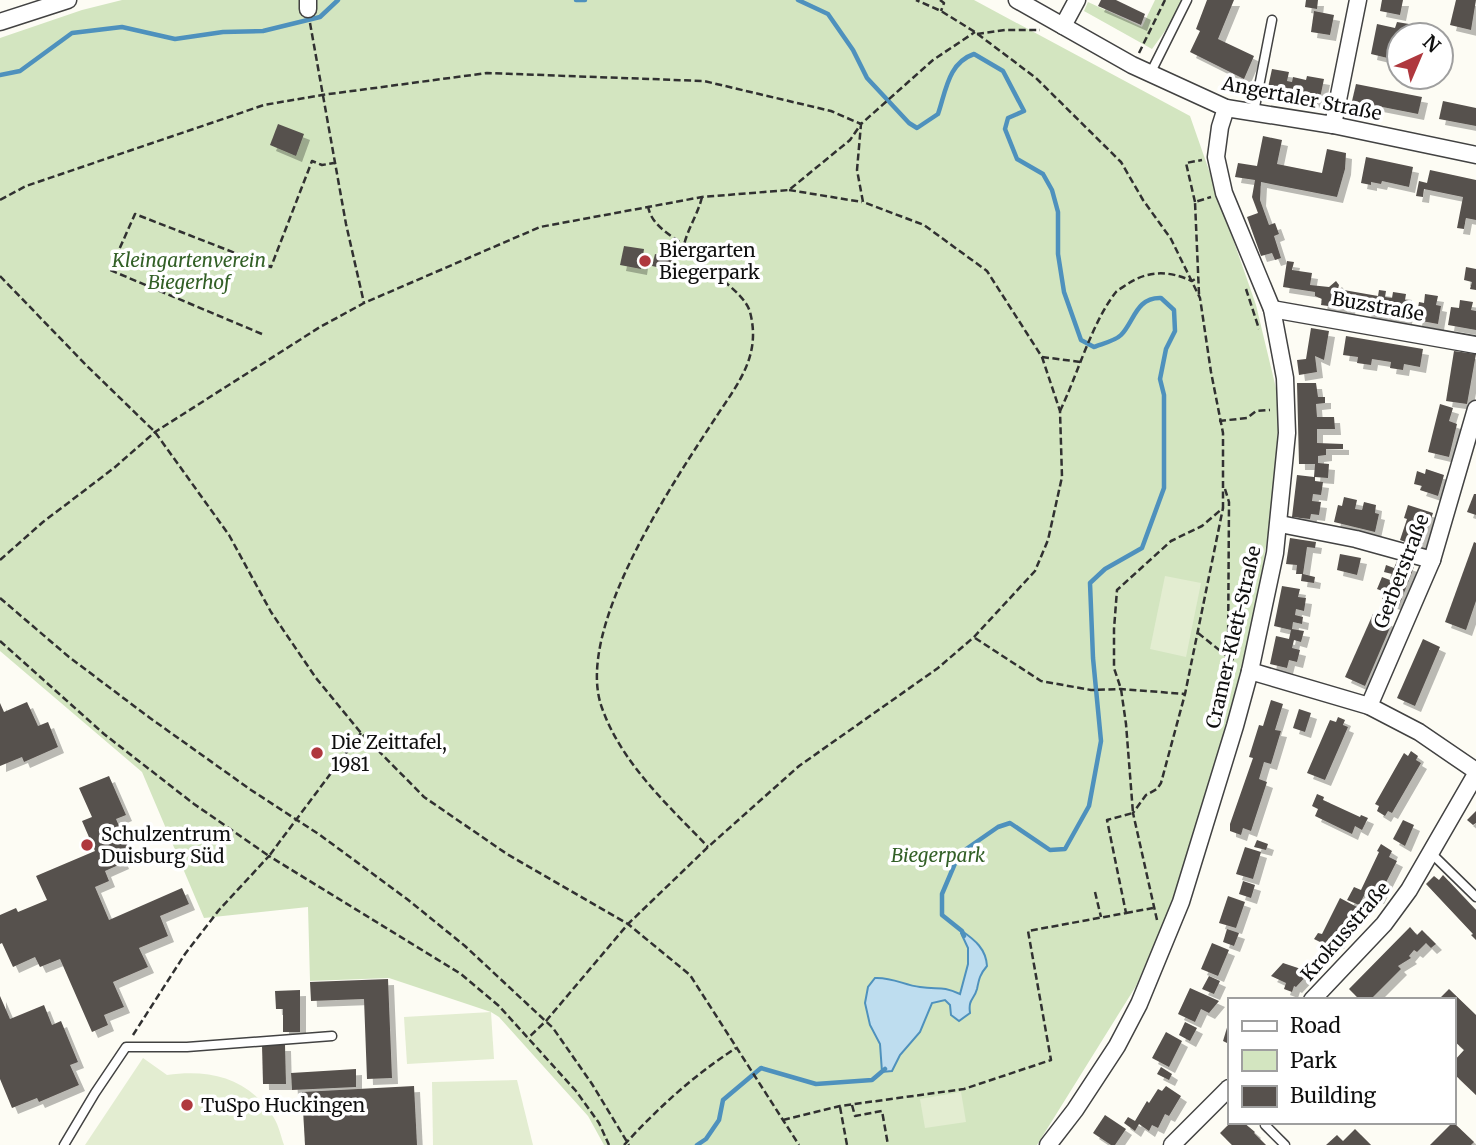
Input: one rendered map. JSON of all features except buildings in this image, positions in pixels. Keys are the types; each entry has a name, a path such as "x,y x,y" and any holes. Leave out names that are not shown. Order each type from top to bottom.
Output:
{"street":[{"path":"0,22 68,0"},
{"name":"Angertaler Straße","path":"1017,0 1132,65 1226,108 1333,125 1476,155"},
{"path":"1063,26 1077,0"},
{"path":"1333,125 1358,0"},
{"name":"Cramer-Klett-Straße","path":"1048,1145 1075,1110 1117,1046 1163,951 1181,902 1250,671 1280,524 1287,433 1285,378 1272,309 1224,193 1216,157 1226,108"},
{"name":"Buzstraße","path":"1272,309 1476,345"},
{"name":"Gerberstraße","path":"1369,706 1432,560 1476,409"},
{"path":"1280,524 1356,539 1432,560"},
{"path":"1250,671 1369,706 1419,733 1476,772"},
{"name":"Krokusstraße","path":"1314,998 1384,924 1409,890 1476,772"},
{"path":"1172,1145 1228,1089"}],"lane":[{"path":"1150,74 1187,0"},
{"path":"1254,112 1272,20"},
{"path":"1430,852 1476,897"},
{"path":"64,1145 126,1046 187,1047 331,1036"},
{"path":"1265,1125 1284,1145"}],"path":[{"path":"916,0 941,10 1036,78 1121,162 1143,201 1171,239 1199,297"},
{"path":"940,0 944,3 941,10"},
{"path":"1132,65 1165,0"},
{"path":"789,190 850,140 861,124 933,60 976,33 1042,30 1063,26"},
{"path":"312,31 334,163 364,303"},
{"path":"0,200 26,186 264,105 322,94 487,73 704,81 831,111 861,124"},
{"path":"861,124 857,170 863,202"},
{"path":"1126,913 1107,820 1133,813 1146,794 1157,789 1161,783 1185,694 1223,508 1223,433 1199,297 1195,202 1186,163 1216,157"},
{"path":"262,334 110,270 135,214 271,267 312,161 322,165 334,163"},
{"path":"0,560 155,432 320,327 364,303 540,227 702,197 789,190 863,202 924,225 987,271 1042,357 1060,411 1062,477 1048,540 1035,571 974,637 939,668 799,766 708,847 628,924 546,1021 528,1038"},
{"path":"1195,202 1224,193"},
{"path":"684,245 702,197"},
{"path":"648,206 649,215 658,226 684,245 690,254 727,284 750,309 754,333 750,363 681,470 632,558 610,611 599,653 596,682 602,708 618,743 645,780 708,847"},
{"path":"1060,411 1091,335 1117,291 1138,278 1159,272 1179,275 1192,281"},
{"path":"0,276 155,432 229,535 278,623 316,678 361,733 424,797 507,854 628,924 690,975 799,1145"},
{"path":"1192,281 1198,278"},
{"path":"1244,285 1260,334"},
{"path":"1042,357 1081,362"},
{"path":"1219,421 1247,418 1256,411 1275,410 1275,415"},
{"path":"1224,485 1229,502 1228,657"},
{"path":"783,1120 840,1107 964,1089 1051,1060 1028,931 1153,908 1133,813 1121,690 1114,668 1117,590 1171,541 1202,526 1223,508"},
{"path":"0,598 69,657 150,718 320,835 465,946 546,1021 592,1084 628,1143"},
{"path":"1198,633 1250,671"},
{"path":"974,637 1041,681 1091,690 1185,694"},
{"path":"0,641 104,734 194,804 269,856 461,974 499,1006 576,1091 599,1123 609,1145"},
{"path":"126,1046 185,954 219,910 269,856 361,733"},
{"path":"1095,892 1101,917"},
{"path":"624,1145 657,1110 702,1070 736,1048"},
{"path":"852,1105 855,1116 882,1111 888,1145"},
{"path":"840,1107 848,1145"}],"green space":[{"name":"Biegerpark","path":"122,0 974,0 1190,116 1256,305 1280,405 1271,516 1252,631 1183,878 1136,986 1037,1145 604,1145 588,1116 499,1017 491,1012 389,978 310,981 308,907 204,918 142,772 0,651 0,38 82,10"},
{"path":"1155,0 1184,0 1152,49 1084,11 1088,2 1142,27"},
{"path":"1165,576 1201,583 1186,657 1150,649"},
{"path":"491,1012 494,1059 407,1064 404,1017"},
{"name":"TuSpo Huckingen","path":"143,1058 167,1075 214,1075 241,1085 264,1104 279,1128 284,1145 85,1145"},
{"path":"517,1080 533,1145 433,1145 432,1082"},
{"path":"961,1092 966,1122 925,1128 920,1099"}],"water":[{"path":"962,931 979,946 987,966 981,974 970,1013 959,1021 951,1015 950,1005 945,1000 932,1003 920,1032 900,1055 892,1071 882,1072 880,1044 870,1025 865,1003 868,987 875,978 881,978 960,994 968,964 968,948"}],"waterway":[{"path":"0,75 20,71 72,33 122,27 175,39 223,32 263,31 320,17 338,0"},
{"path":"576,0 585,0"},
{"path":"798,0 828,14 853,50 867,78 909,123 917,128 938,114 949,79 965,58 974,54 1003,71 1024,111 1008,118 1005,129 1017,159 1043,174 1052,190 1058,212 1058,254 1064,292 1081,340 1094,347 1115,339 1125,330 1136,311 1153,299 1161,298 1174,310 1175,331 1166,349 1160,379 1164,395 1164,488 1142,548 1105,569 1090,583 1093,658 1101,741 1089,806 1065,849 1050,850 1010,823 998,827 959,854 942,894 942,915 962,931 964,936"},
{"path":"697,1145 706,1139 719,1120 723,1100 761,1068 816,1084 872,1080 885,1069"}],"place":[{"name":"Biergarten Biegerpark","path":"645,261"},
{"name":"Die Zeittafel, 1981","path":"317,753"},
{"name":"Schulzentrum Duisburg Süd","path":"87,845"},
{"name":"TuSpo Huckingen","path":"187,1105"}],"park label":[{"name":"Kleingartenverein Biegerhof","path":"189,271"}]}
